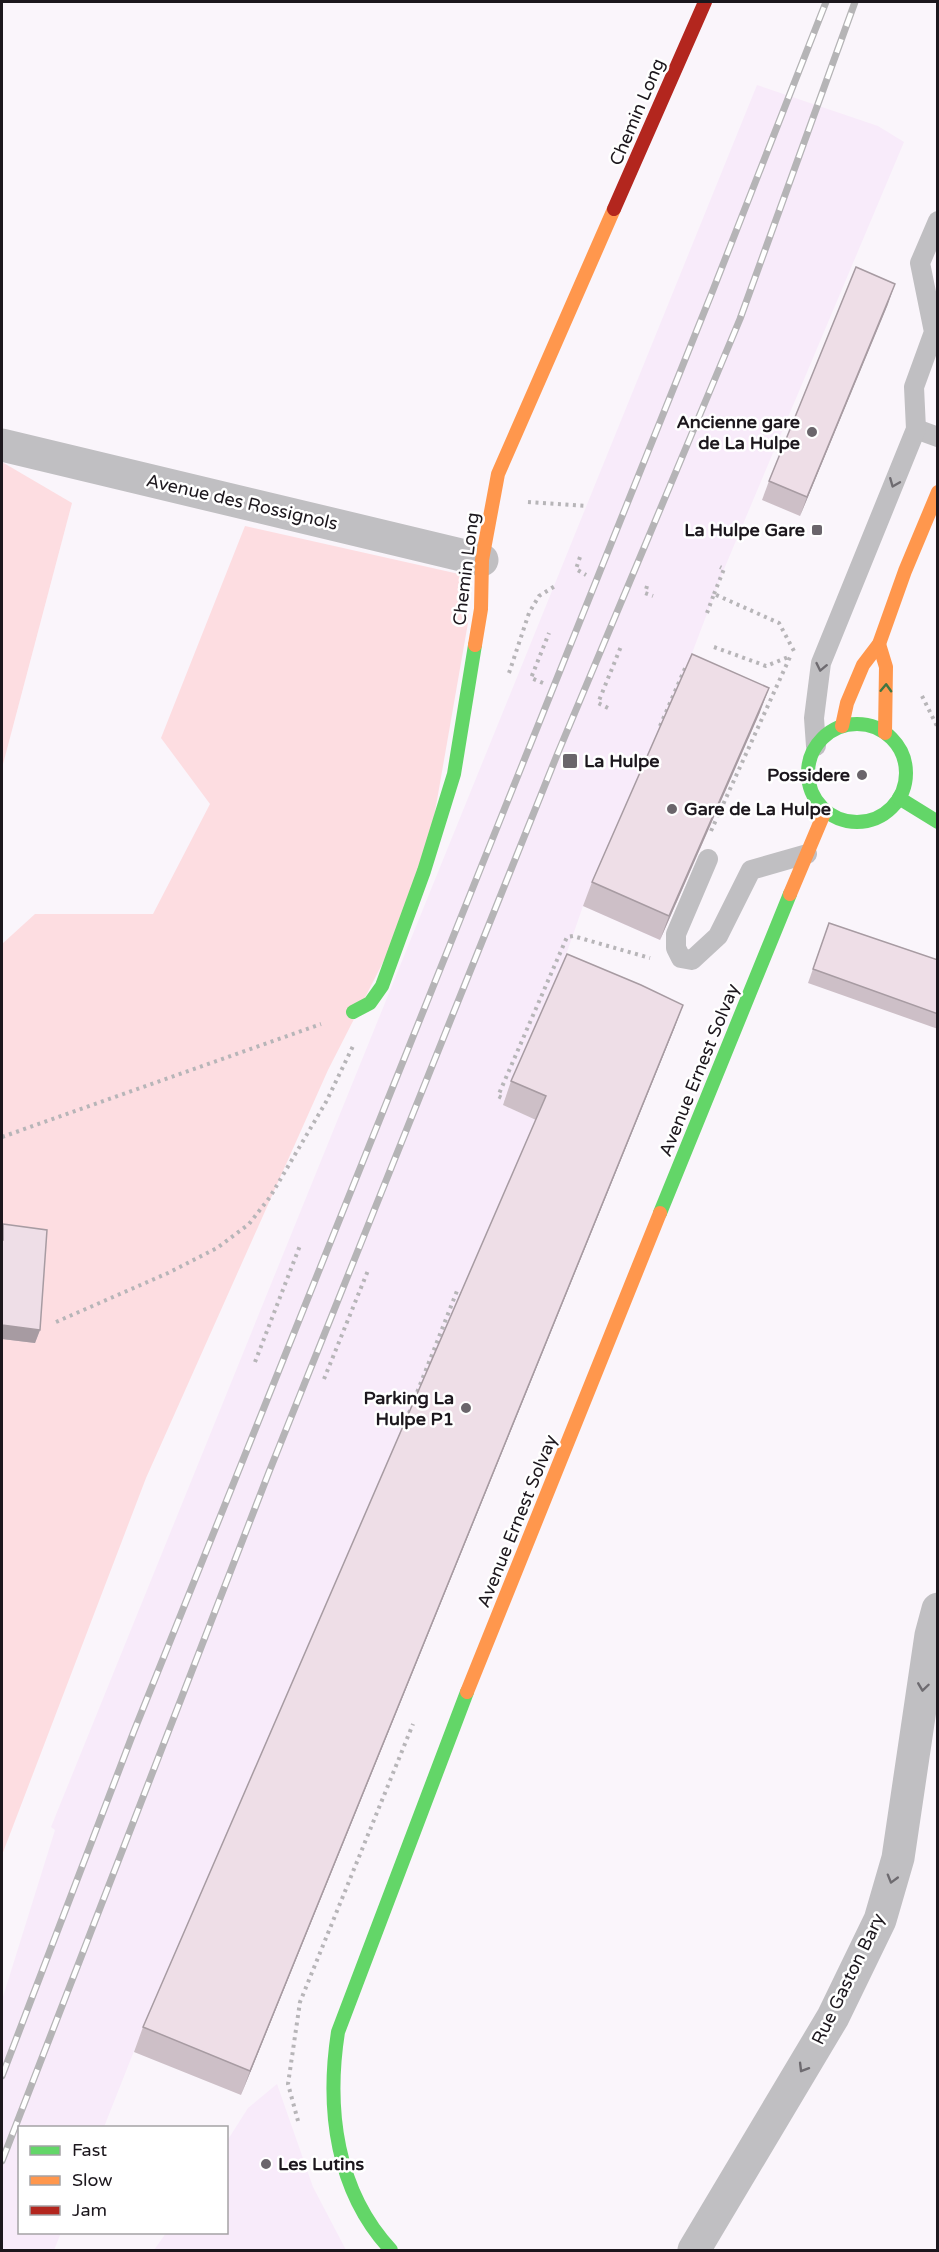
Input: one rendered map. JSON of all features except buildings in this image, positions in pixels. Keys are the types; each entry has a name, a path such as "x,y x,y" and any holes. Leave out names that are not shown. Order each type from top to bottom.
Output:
{"street":[{"name":"Chemin Long","path":"370,1003 382,986 398,948 454,774 481,609 482,560 498,474 705,2"},
{"name":"Avenue des Rossignols","path":"2,445 482,560"},
{"path":"842,726 848,703 863,665 879,644 905,571 938,492"},
{"path":"879,644 886,668 885,733"},
{"path":"864,725 885,733 896,743 905,763 905,785 899,798 888,812 873,820 857,823 840,820 825,811 814,797 808,780 809,762 816,746 827,734 842,726 864,725"},
{"path":"899,798 938,822"},
{"name":"Avenue Ernest Solvay","path":"391,2250 379,2237 352,2190 335,2131 333,2065 338,2032 452,1731 735,1027 825,811"},
{"path":"353,1012 370,1003"},
{"name":"Rue Gaston Bary","path":"694,2250 833,2017 880,1920 898,1858 931,1635 938,1609"}],"lane":[{"path":"816,746 813,718 821,663 916,429 914,387 934,332 920,263 938,221"},
{"path":"916,429 938,437"},
{"path":"707,850 676,934 675,948 681,958 692,960 718,936 752,870 807,854"}],"path":[{"path":"493,500 587,506"},
{"path":"580,557 576,569 586,575"},
{"path":"707,613 724,569 720,567"},
{"path":"647,586 645,593 653,596"},
{"path":"714,594 779,623 796,654"},
{"path":"543,683 531,678 549,633"},
{"path":"608,708 598,704 622,644"},
{"path":"714,647 766,666"},
{"path":"707,850 790,657"},
{"path":"659,730 686,666"},
{"path":"516,1104 498,1096 567,937 573,936 653,958"},
{"path":"56,1322 168,1273 217,1248 249,1224 270,1197 326,1102 350,1054 370,1003"},
{"path":"2,1137 353,1012"},
{"path":"255,1362 301,1243"},
{"path":"324,1379 369,1269"},
{"path":"409,1414 457,1291 472,1299"}],"shaded area":[{"path":"757,85 878,126 904,142 722,574 683,677 760,712 660,940 583,906 558,978 503,1105 537,1120 134,2051 104,2126 18,2126 18,2234 61,2234 54,2250 2,2250 2,2000 55,1830 51,1827"},
{"path":"2,462 72,503 2,768"},
{"path":"245,526 459,574 469,617 422,886 328,1070 146,1478 2,1855 2,944 35,914 153,914 210,804 161,738"},
{"name":"Les Lutins","path":"277,2084 313,2187 346,2250 154,2250 165,2234 228,2234 228,2139 248,2108"}],"railway":[{"path":"2,2076 134,1731 713,290 826,2"},
{"path":"2,2161 269,1472 557,755 740,319 855,2"}],"traffic: fast":[{"path":"353,1012 370,1003 382,986 424,871 454,774 475,645"},
{"path":"857,724 876,728 892,738 902,754 906,773 902,792 892,808 876,818 857,822 838,818 822,808 812,792 808,773 812,754 822,738 838,728 857,724"},
{"path":"899,798 938,822"},
{"path":"660,1213 790,894"},
{"path":"391,2250 372,2227 358,2202 339,2148 333,2090 338,2032 467,1692"}],"traffic: slow":[{"path":"475,645 481,609 482,560 498,474 614,209"},
{"path":"842,726 847,703 863,665 879,644 905,571 938,492"},
{"path":"879,644 886,667 885,733"},
{"path":"790,894 825,811"},
{"path":"467,1692 660,1213"}],"traffic: jam":[{"path":"614,209 705,2"}],"place":[{"name":"Ancienne gare de La Hulpe","path":"812,432"},
{"name":"La Hulpe Gare","path":"817,530"},
{"name":"La Hulpe","path":"570,761"},
{"name":"Possidere","path":"862,775"},
{"name":"Gare de La Hulpe","path":"672,809"},
{"name":"Parking La Hulpe P1","path":"466,1408"},
{"name":"Les Lutins","path":"266,2164"}]}
